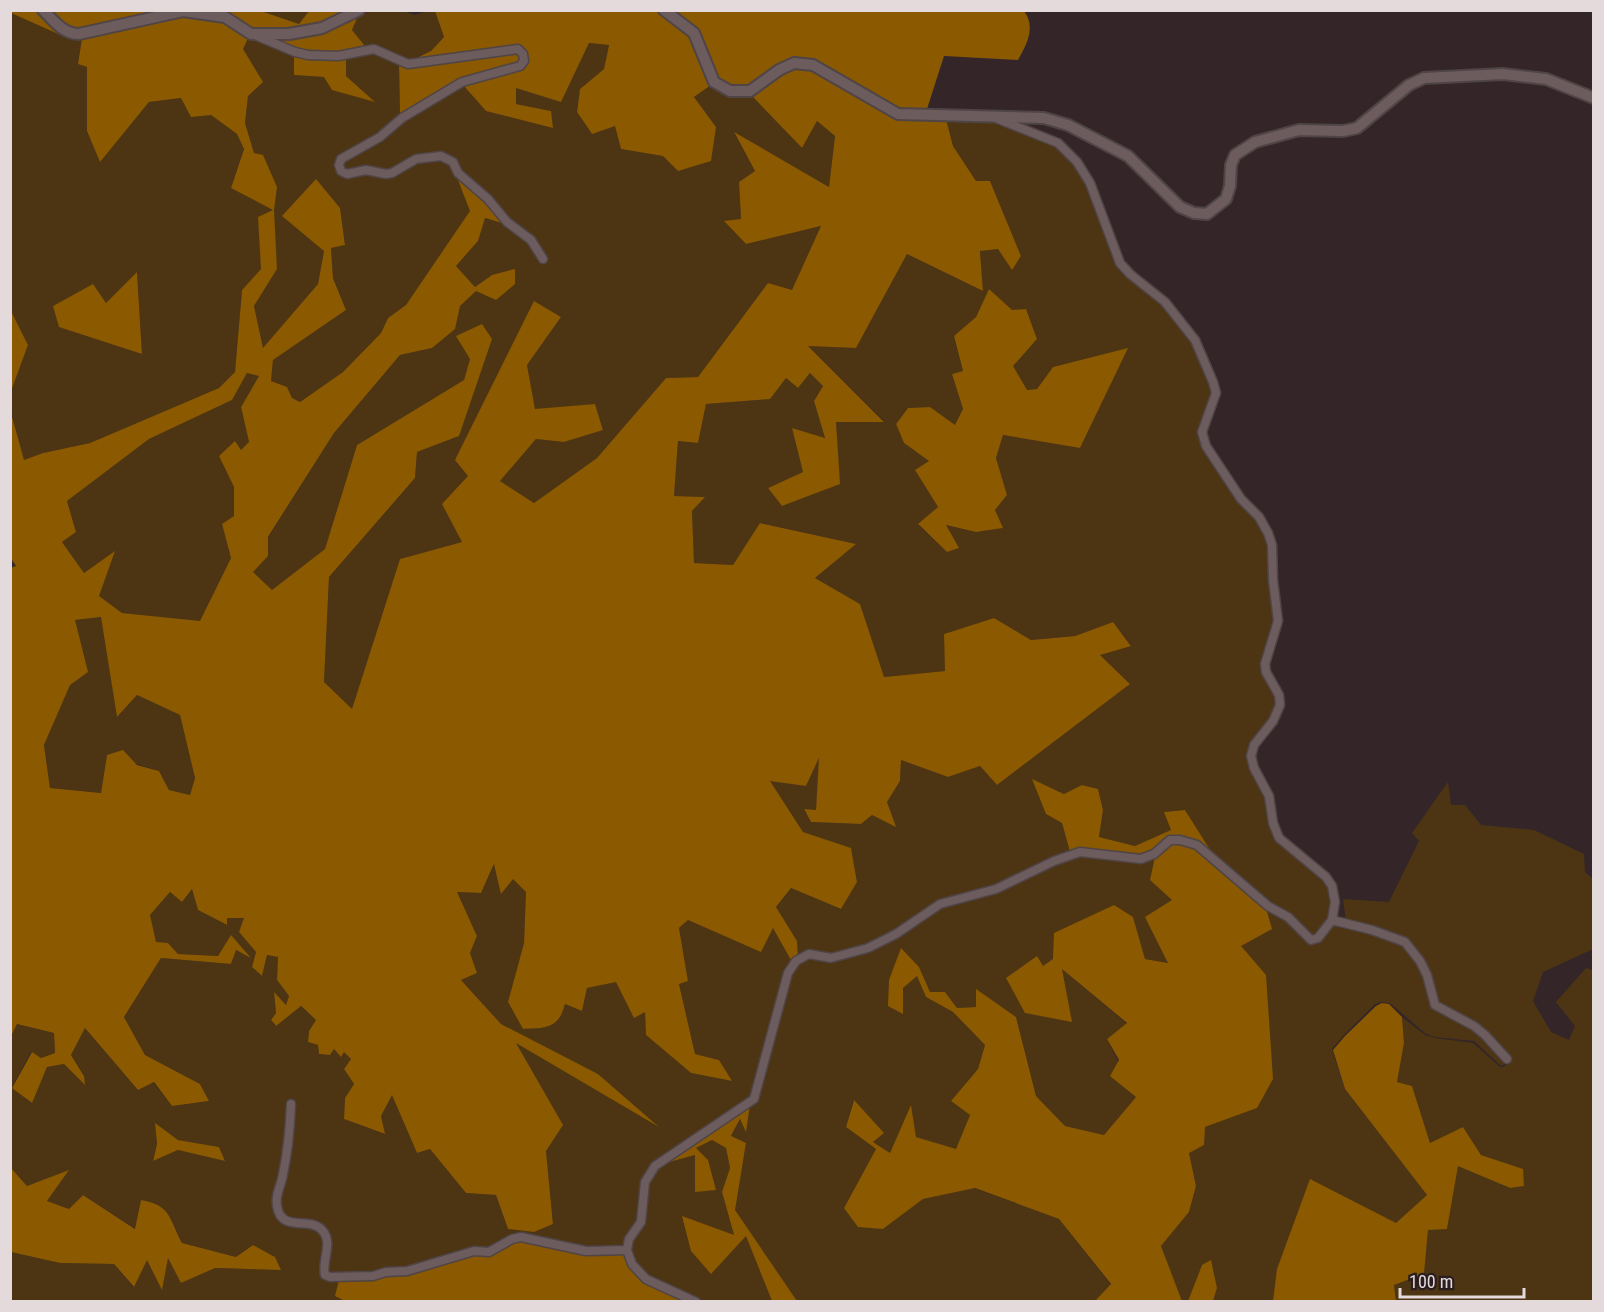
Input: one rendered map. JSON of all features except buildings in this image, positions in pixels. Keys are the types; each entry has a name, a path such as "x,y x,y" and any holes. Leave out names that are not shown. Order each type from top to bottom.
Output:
{"street":[{"path":"43,10 70,34 183,11 225,17 250,34 295,52 338,56 374,49 408,64 518,49 523,54 524,61 520,66 462,82 402,118 380,137 341,159 339,165 341,171 347,174 366,170 386,174 416,159 441,156 453,162 458,173 488,199 507,222 531,240 543,259"},
{"path":"250,34 289,34 322,28 359,10"},
{"path":"664,10 694,33 714,82 730,91 750,91 779,70 794,63 813,65 898,114 1044,118 1068,124 1128,156 1180,207 1194,213 1207,214 1226,199 1230,186 1231,165 1235,155 1255,142 1299,130 1342,131 1357,128 1409,85 1424,78 1503,74 1546,79 1593,98"},
{"path":"696,1302 646,1279 633,1264 627,1250 629,1239 641,1222 645,1182 655,1166 754,1099 788,973 796,961 809,954 831,958 868,948 896,934 940,904 996,889 1054,861 1080,852 1141,859 1154,854 1170,840 1180,840 1197,845 1268,906 1288,917 1311,940 1318,938 1332,920 1335,902 1332,886 1326,877 1279,837 1273,823 1269,796 1254,768 1251,756 1254,745 1274,721 1280,705 1279,695 1266,672 1265,664 1278,621 1272,580 1272,545 1259,518 1241,499 1206,446 1202,432 1216,393 1214,381 1195,340 1171,309 1120,263 1090,183 1077,162 1058,143 990,115"},
{"path":"1332,920 1372,930 1405,942 1420,961 1436,1005 1474,1026 1507,1059"},
{"path":"291,1104 289,1142 283,1178 277,1195 277,1207 280,1216 288,1222 315,1225 322,1230 327,1238 325,1275 330,1277 373,1276 386,1272 407,1271 474,1251 489,1252 512,1239 521,1237 586,1251 627,1250"}],"shaded area":[{"path":"341,10 345,12 321,23 289,29 251,28 226,12 217,11 261,11 299,24 309,11"},
{"path":"11,11 36,11 67,38 11,13"},
{"path":"50,11 163,11 71,29"},
{"path":"261,11 309,11 299,24"},
{"path":"370,11 403,11 415,15 435,11 444,37 431,51 407,61 383,48 365,46 352,30 358,16"},
{"path":"435,11 656,11 690,36 711,85 694,97 716,127 711,161 678,171 663,156 621,149 615,126 592,134 577,112 580,89 604,69 609,45 589,43 561,102 516,88 516,104 551,111 553,128 486,111 463,85 522,69 519,46 414,59 431,51 444,37"},
{"path":"672,11 1024,11 1028,17 1030,29 1027,42 1018,60 944,56 927,109 899,109 815,60 749,86 731,86 718,79 697,30"},
{"path":"11,13 67,38 82,38 78,64 87,67 87,131 100,161 149,102 181,98 211,115 237,134 244,148 231,188 254,153 245,123 248,96 242,49 248,38 255,38 294,55 295,75 325,77 374,101 346,76 346,57 373,52 399,64 400,115 379,134 339,157 338,173 366,173 385,177 417,162 440,159 451,164 471,211 406,305 388,318 381,333 343,372 300,402 292,398 287,387 271,381 273,360 346,310 333,277 331,248 345,244 340,208 324,251 318,284 263,349 254,306 277,269 261,269 242,290 235,372 219,388 90,443 43,453 23,461 11,409 10,391 28,345 11,311","holes":["137,272 142,354 53,306 93,285 106,303"]},
{"path":"183,16 223,21 248,38 243,49 263,82 248,96 245,123 254,153 263,155 277,187 274,210 277,269 254,306 263,348 318,284 324,251 282,216 316,179 340,208 345,245 331,248 333,278 346,310 273,360 271,381 287,387 292,398 300,402 343,372 381,333 388,318 406,305 470,211 456,175 486,202 505,224 485,218 478,241 456,266 475,287 492,275 515,269 515,284 496,300 476,291 460,306 455,329 432,348 400,355 334,433 268,537 268,556 253,572 272,590 325,549 357,445 464,380 470,359 456,336 482,324 492,339 459,436 417,452 415,478 329,577 324,682 352,709 400,559 462,542 442,504 468,476 455,460 534,301 561,317 527,365 535,409 595,404 603,430 564,442 536,439 500,481 534,503 597,458 666,378 698,377 768,283 792,290 821,226 746,244 724,221 741,219 739,182 755,171 734,132 829,187 835,136 817,121 802,148 752,96 781,75 795,68 812,70 896,119 946,119 953,146 976,181 990,181 1021,256 1012,270 998,249 980,251 983,291 907,254 856,348 808,346 884,422 836,422 840,484 782,506 768,488 803,472 792,428 825,438 814,401 823,386 810,373 798,388 786,378 770,399 706,404 698,443 678,441 674,496 705,497 692,511 694,563 733,565 760,523 856,544 815,578 860,604 884,677 945,671 944,634 994,618 1031,640 1075,636 1113,622 1131,646 1100,655 1130,684 997,785 980,766 948,777 901,760 900,781 887,802 896,827 872,815 861,824 811,822 804,809 816,810 819,758 806,786 770,781 803,832 851,848 857,882 841,909 791,888 776,907 797,941 798,957 792,962 773,928 761,952 688,920 679,928 688,981 679,984 695,1054 719,1060 732,1081 691,1073 646,1035 645,1012 634,1018 616,982 587,988 582,1011 565,1004 559,1018 550,1026 523,1029 508,1002 524,943 526,892 513,879 501,894 494,864 481,893 457,892 477,936 470,953 477,973 461,980 501,1024 598,1074 659,1127 516,1043 563,1125 546,1151 553,1224 534,1232 508,1229 496,1195 466,1193 430,1149 417,1153 392,1095 381,1116 385,1134 344,1119 345,1098 354,1084 344,1069 351,1059 344,1052 341,1057 334,1049 330,1055 319,1054 318,1045 308,1042 309,1031 316,1020 301,1006 276,1026 271,1020 276,1013 274,992 286,1005 289,996 277,980 278,957 267,955 262,976 252,967 256,952 239,932 244,918 227,918 227,925 198,910 192,889 182,902 170,892 150,915 156,942 168,943 178,954 218,956 231,935 251,958 236,950 231,964 161,958 124,1017 145,1055 200,1084 209,1101 172,1106 154,1082 138,1090 85,1028 71,1055 84,1076 85,1085 64,1064 47,1067 32,1103 12,1088 32,1052 41,1058 55,1053 54,1033 17,1024 11,1033 10,568 16,566 10,557 10,409 24,460 43,453 90,443 219,388 235,372 242,290 261,269 258,217 273,210 231,188 244,149 237,134 211,115 191,117 181,98 149,102 100,162 87,131 87,67 78,64 82,38","holes":["247,373 259,376 241,407 249,442 241,450 235,441 219,456 234,487 234,516 222,524 231,558 200,621 122,613 99,596 115,551 84,573 62,542 76,532 67,501 149,439 232,400","101,617 117,717 137,695 180,715 195,778 190,795 169,790 159,771 137,765 123,750 107,755 101,793 50,788 44,745 70,685 88,672 75,620"]},
{"path":"358,16 352,30 365,46 317,52 270,38 323,33"},
{"path":"589,43 609,45 604,69 580,89 577,112 591,133 615,125 621,149 663,156 678,171 716,127 694,97 711,85 728,96 752,96 802,148 817,121 835,136 829,187 734,133 755,171 739,182 741,220 725,222 746,244 822,226 792,291 768,283 698,377 666,378 597,458 534,503 500,481 536,439 564,442 603,429 595,404 535,410 527,365 561,317 534,301 468,476 462,542 400,559 352,710 324,682 329,577 415,478 417,452 459,436 470,359 464,380 357,445 325,549 272,590 252,572 268,556 268,538 334,433 400,355 432,348 460,306 492,275 475,287 456,266 478,241 484,218 505,224 528,242 543,263 542,252 441,152 391,170 347,171 342,165 344,161 403,120 463,85 486,111 551,111 516,104 516,87 561,101"},
{"path":"517,52 521,60 518,64 461,80 400,115 399,64"},
{"path":"294,55 346,57 346,76 375,102 332,90 324,77 294,75"},
{"path":"946,119 994,120 1056,146 1074,164 1087,184 1117,265 1128,277 1163,304 1193,342 1213,392 1198,432 1203,447 1239,500 1257,520 1269,545 1269,581 1275,621 1261,664 1262,673 1277,704 1270,719 1251,744 1248,756 1251,769 1266,797 1270,824 1276,840 1323,880 1330,895 1329,919 1325,927 1312,936 1290,915 1270,903 1214,856 1185,810 1165,812 1172,830 1135,846 1099,837 1103,810 1098,789 1082,785 1065,794 1033,780 1046,814 1062,823 1070,852 995,886 939,900 895,932 867,945 831,954 808,951 798,957 797,941 776,907 791,888 841,909 857,881 851,849 803,832 769,780 806,786 820,756 816,810 804,810 811,822 861,824 872,815 895,826 887,802 900,781 901,760 948,777 980,766 997,785 1130,684 1099,654 1131,645 1113,622 1075,636 1031,640 994,618 944,634 946,671 883,677 860,604 815,578 855,544 761,523 733,565 694,563 692,511 704,497 674,496 678,441 698,443 706,404 769,399 786,378 798,388 810,373 823,386 814,401 825,438 792,428 803,472 768,488 782,506 839,484 836,421 884,421 807,345 856,348 907,254 983,291 980,250 998,249 1012,269 1021,256 990,181 976,181 953,146","holes":["989,289 1012,311 1026,309 1037,339 1012,366 1026,390 1037,389 1053,367 1127,349 1080,448 1003,435 996,458 1007,495 995,510 1002,528 976,532 945,525 958,548 947,552 918,525 938,507 915,470 930,461 904,443 896,424 908,408 930,407 955,426 963,409 952,374 963,371 954,336 976,317"]},
{"path":"137,272 142,354 59,327 53,306 93,284 106,303"},
{"path":"989,289 1012,310 1026,309 1037,339 1013,366 1027,390 1037,389 1053,367 1128,348 1080,448 1003,435 996,458 1007,495 995,510 1003,528 976,532 946,525 959,548 947,552 918,524 938,507 915,470 929,461 904,443 896,424 908,408 930,407 955,425 963,409 952,374 963,371 954,336 976,317"},
{"path":"10,311 28,345 11,391"},
{"path":"247,373 259,376 241,407 249,442 241,450 235,442 219,456 234,487 234,517 222,524 231,558 200,622 122,613 98,596 114,552 84,573 62,542 76,532 67,501 149,439 232,400"},
{"path":"102,617 117,717 137,695 180,715 195,778 190,795 169,790 159,771 107,755 101,793 50,788 44,745 70,684 75,620"},
{"path":"1032,779 1064,794 1082,785 1098,789 1103,810 1099,837 1135,846 1171,830 1164,812 1185,810 1214,856 1180,836 1141,856 1079,848 1070,852 1062,823 1046,814"},
{"path":"1448,782 1451,805 1465,805 1481,825 1534,830 1584,854 1585,872 1593,879 1593,949 1543,972 1533,1001 1551,1032 1569,1040 1575,1026 1556,1002 1586,968 1593,970 1593,1301 1396,1301 1394,1285 1424,1274 1428,1230 1447,1228 1458,1165 1509,1188 1524,1186 1522,1169 1481,1155 1463,1127 1430,1143 1412,1086 1397,1082 1404,1043 1402,1017 1425,1035 1473,1043 1499,1066 1503,1067 1508,1064 1510,1058 1438,1003 1407,940 1346,921 1343,899 1389,902 1419,841 1412,833"},
{"path":"1171,843 1180,843 1195,848 1266,908 1272,929 1241,946 1266,975 1273,1079 1257,1108 1205,1127 1204,1145 1189,1153 1196,1186 1189,1212 1161,1246 1182,1301 1095,1301 1111,1284 1059,1219 975,1188 923,1199 883,1229 858,1227 844,1208 876,1149 846,1127 854,1100 884,1133 873,1142 890,1153 911,1105 916,1137 956,1149 970,1115 951,1101 978,1069 985,1045 953,1012 926,997 917,976 903,988 903,1014 888,1006 889,980 901,948 919,967 930,992 945,992 957,1008 976,1007 976,989 1016,1017 1036,1096 1065,1126 1104,1135 1136,1097 1110,1076 1119,1060 1107,1039 1127,1023 1062,969 1072,1022 1025,1013 1006,978 1037,956 1043,966 1053,959 1054,933 1114,905 1133,917 1145,959 1168,963 1145,917 1172,900 1150,880 1155,857"},
{"path":"1080,855 1155,857 1172,900 1169,963 1145,959 1133,917 1043,967 1036,956 1071,1021 1061,968 1127,1024 1107,1039 1136,1097 1104,1135 1065,1126 1036,1096 1016,1017 976,990 976,1007 957,1008 945,992 930,992 919,967 903,988 917,975 926,997 953,1012 985,1045 978,1069 951,1101 970,1115 956,1150 916,1137 911,1107 890,1153 873,1142 883,1133 853,1101 846,1127 876,1149 844,1208 883,1229 923,1199 974,1188 1059,1219 1111,1285 1095,1301 797,1301 734,1210 746,1144 731,1137 740,1119 746,1130 750,1105 791,974 798,963 809,957 869,951 942,906"},
{"path":"495,863 501,893 513,878 526,892 524,943 508,1002 523,1029 550,1026 559,1018 565,1004 582,1011 587,988 616,981 634,1017 645,1011 646,1035 691,1073 731,1081 719,1060 695,1054 679,984 688,980 679,928 688,920 761,951 773,927 792,962 785,972 752,1097 653,1164 642,1181 638,1221 627,1238 625,1247 586,1248 521,1234 488,1249 473,1248 406,1268 385,1269 373,1273 328,1273 331,1244 325,1228 320,1224 291,1220 280,1209 279,1200 288,1168 292,1140 294,1103 291,1101 288,1103 281,1173 274,1195 276,1213 278,1218 287,1225 310,1227 320,1232 325,1242 323,1277 329,1280 339,1280 336,1296 347,1301 11,1301 11,1252 60,1263 114,1264 133,1287 147,1259 162,1289 168,1256 181,1283 214,1268 280,1270 275,1257 253,1245 236,1257 182,1243 168,1214 151,1202 141,1200 136,1229 83,1195 69,1209 47,1201 68,1171 27,1186 11,1168 10,1033 17,1024 54,1033 55,1053 41,1058 31,1052 12,1087 31,1103 47,1067 64,1064 84,1084 84,1075 71,1055 85,1028 138,1090 153,1082 172,1106 209,1101 200,1084 145,1055 124,1017 161,958 231,964 235,950 249,956 231,936 218,956 178,954 168,943 156,943 149,916 170,892 182,902 192,889 198,910 226,925 227,918 245,918 239,932 256,952 252,967 262,976 267,955 278,957 277,980 289,996 286,1005 274,993 276,1013 271,1020 275,1026 300,1006 316,1020 309,1031 308,1042 318,1045 319,1054 330,1055 334,1049 341,1056 344,1051 351,1059 344,1069 354,1084 345,1098 344,1119 384,1134 381,1116 392,1094 417,1153 430,1149 466,1193 496,1195 508,1229 534,1232 553,1223 546,1151 562,1125 515,1042 655,1124 598,1074 501,1024 461,980 477,973 470,953 477,936 457,892 481,893","holes":["155,1124 178,1140 219,1147 225,1161 178,1150 153,1161 157,1144"]},
{"path":"1266,908 1286,920 1310,943 1333,924 1385,937 1398,943 1416,963 1424,979 1430,1000 1483,1037 1507,1063 1500,1065 1474,1041 1426,1034 1390,1003 1375,1004 1332,1049 1345,1089 1427,1195 1396,1224 1273,1301 1213,1301 1217,1288 1202,1265 1188,1301 1182,1301 1161,1246 1189,1212 1196,1186 1189,1153 1205,1127 1257,1108 1241,946"},
{"path":"1382,1003 1389,1004 1402,1017 1404,1043 1397,1082 1412,1086 1430,1143 1463,1127 1481,1155 1523,1169 1524,1186 1510,1188 1458,1166 1447,1229 1428,1230 1424,1274 1394,1285 1396,1301 1273,1301 1277,1269 1310,1179 1396,1223 1427,1195 1345,1089 1333,1050 1376,1006"},
{"path":"750,1105 746,1132 740,1119 731,1136 746,1143 735,1210 797,1301 772,1301 746,1236 711,1274 691,1251 682,1216 734,1235 722,1192 730,1168 726,1148 712,1140 696,1148 708,1160 716,1190 695,1192 695,1155 666,1163"},
{"path":"155,1123 178,1140 219,1147 225,1161 178,1150 153,1161 157,1144"},
{"path":"712,1140 726,1148 730,1168 722,1192 734,1235 691,1251 746,1235 772,1301 702,1301 648,1277 635,1262 630,1250 647,1183 657,1168 666,1163 695,1155 696,1148"},
{"path":"11,1168 27,1186 69,1170 47,1201 69,1209 83,1195 135,1229 141,1200 151,1202 168,1214 182,1243 236,1257 253,1245 275,1257 281,1270 215,1268 181,1283 168,1258 162,1290 147,1260 134,1287 114,1264 60,1263 11,1252"},
{"path":"521,1240 625,1253 630,1266 688,1301 347,1302 335,1296 339,1280 407,1274 475,1254 490,1255"},
{"path":"1211,1260 1217,1288 1213,1301 1188,1301 1202,1265"}]}
